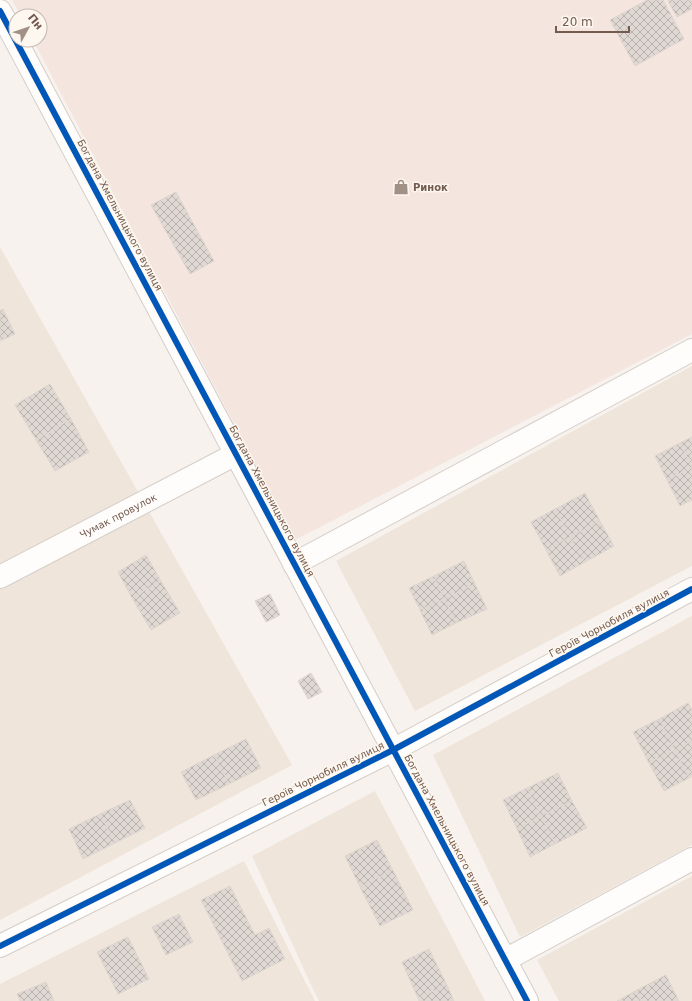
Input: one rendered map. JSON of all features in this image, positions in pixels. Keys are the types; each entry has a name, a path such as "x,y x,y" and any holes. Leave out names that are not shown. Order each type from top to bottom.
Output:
{"street":[{"name":"Богдана Хмельницького вулиця","path":"0,11 527,1001"},
{"path":"294,564 692,350"},
{"name":"Чумак провулок","path":"0,577 236,454"},
{"name":"Героїв Чорнобиля вулиця","path":"0,946 393,750 692,589"},
{"path":"505,960 692,859"}],"shaded area":[{"name":"Ринок","path":"12,0 692,0 692,334 295,540 37,48 48,48 48,8 16,8"},
{"path":"0,247 292,765 0,920"},
{"path":"692,366 692,566 415,711 336,561"},
{"path":"692,616 692,845 520,937 433,755"},
{"path":"375,791 485,1001 319,1001 252,856"},
{"path":"244,861 315,1001 0,1001 0,984"},
{"path":"692,876 692,1001 559,1001 537,960"}],"building":[{"path":"647,0 663,0 684,39 635,66 610,20"},
{"path":"692,0 692,9 677,17 668,1"},
{"path":"176,192 214,261 190,274 151,205"},
{"path":"3,309 15,334 0,341 0,311"},
{"path":"50,384 71,419 36,440 15,405"},
{"path":"71,419 89,452 55,471 36,440"},
{"path":"692,437 692,466 680,443"},
{"path":"680,443 692,467 667,480 655,456"},
{"path":"692,467 692,500 680,506 667,480"},
{"path":"585,493 600,521 570,537 555,509"},
{"path":"555,509 570,537 546,550 531,522"},
{"path":"600,521 614,546 585,562 570,537"},
{"path":"570,537 585,562 560,576 546,550"},
{"path":"146,555 161,581 132,598 118,572"},
{"path":"464,561 475,584 444,599 434,576"},
{"path":"434,576 444,599 420,610 409,588"},
{"path":"161,581 180,613 151,630 132,598"},
{"path":"475,584 487,609 456,623 444,599"},
{"path":"270,594 280,615 266,622 255,601"},
{"path":"444,599 456,623 432,635 420,610"},
{"path":"311,673 322,692 308,699 298,681"},
{"path":"688,703 692,710 692,741 675,750 659,719"},
{"path":"659,719 675,750 649,763 633,732"},
{"path":"246,739 261,768 229,784 214,755"},
{"path":"692,741 692,776 689,778 675,750"},
{"path":"675,750 689,778 664,791 649,763"},
{"path":"214,755 229,784 196,800 181,772"},
{"path":"558,773 572,801 541,816 527,788"},
{"path":"527,788 541,816 517,829 503,800"},
{"path":"130,800 145,828 115,843 100,814"},
{"path":"572,801 587,828 555,844 541,816"},
{"path":"100,814 115,843 83,859 69,829"},
{"path":"541,816 555,844 530,857 517,829"},
{"path":"377,840 393,870 360,887 345,856"},
{"path":"393,870 413,910 380,926 360,887"},
{"path":"230,886 255,935 269,928 285,959 242,981 201,900"},
{"path":"179,914 193,942 166,955 152,927"},
{"path":"128,937 149,979 118,994 97,952"},
{"path":"429,949 447,985 418,998 402,962"},
{"path":"666,975 679,1001 641,1001 635,991"},
{"path":"46,982 54,1001 20,1001 17,994"},
{"path":"447,985 454,1001 419,1001 418,998"},
{"path":"635,991 641,1001 617,1001"}],"cycle path":[{"path":"0,11 527,1001"},
{"path":"0,946 393,750 692,589"}],"place":[{"name":"Ринок","path":"401,187"}]}
